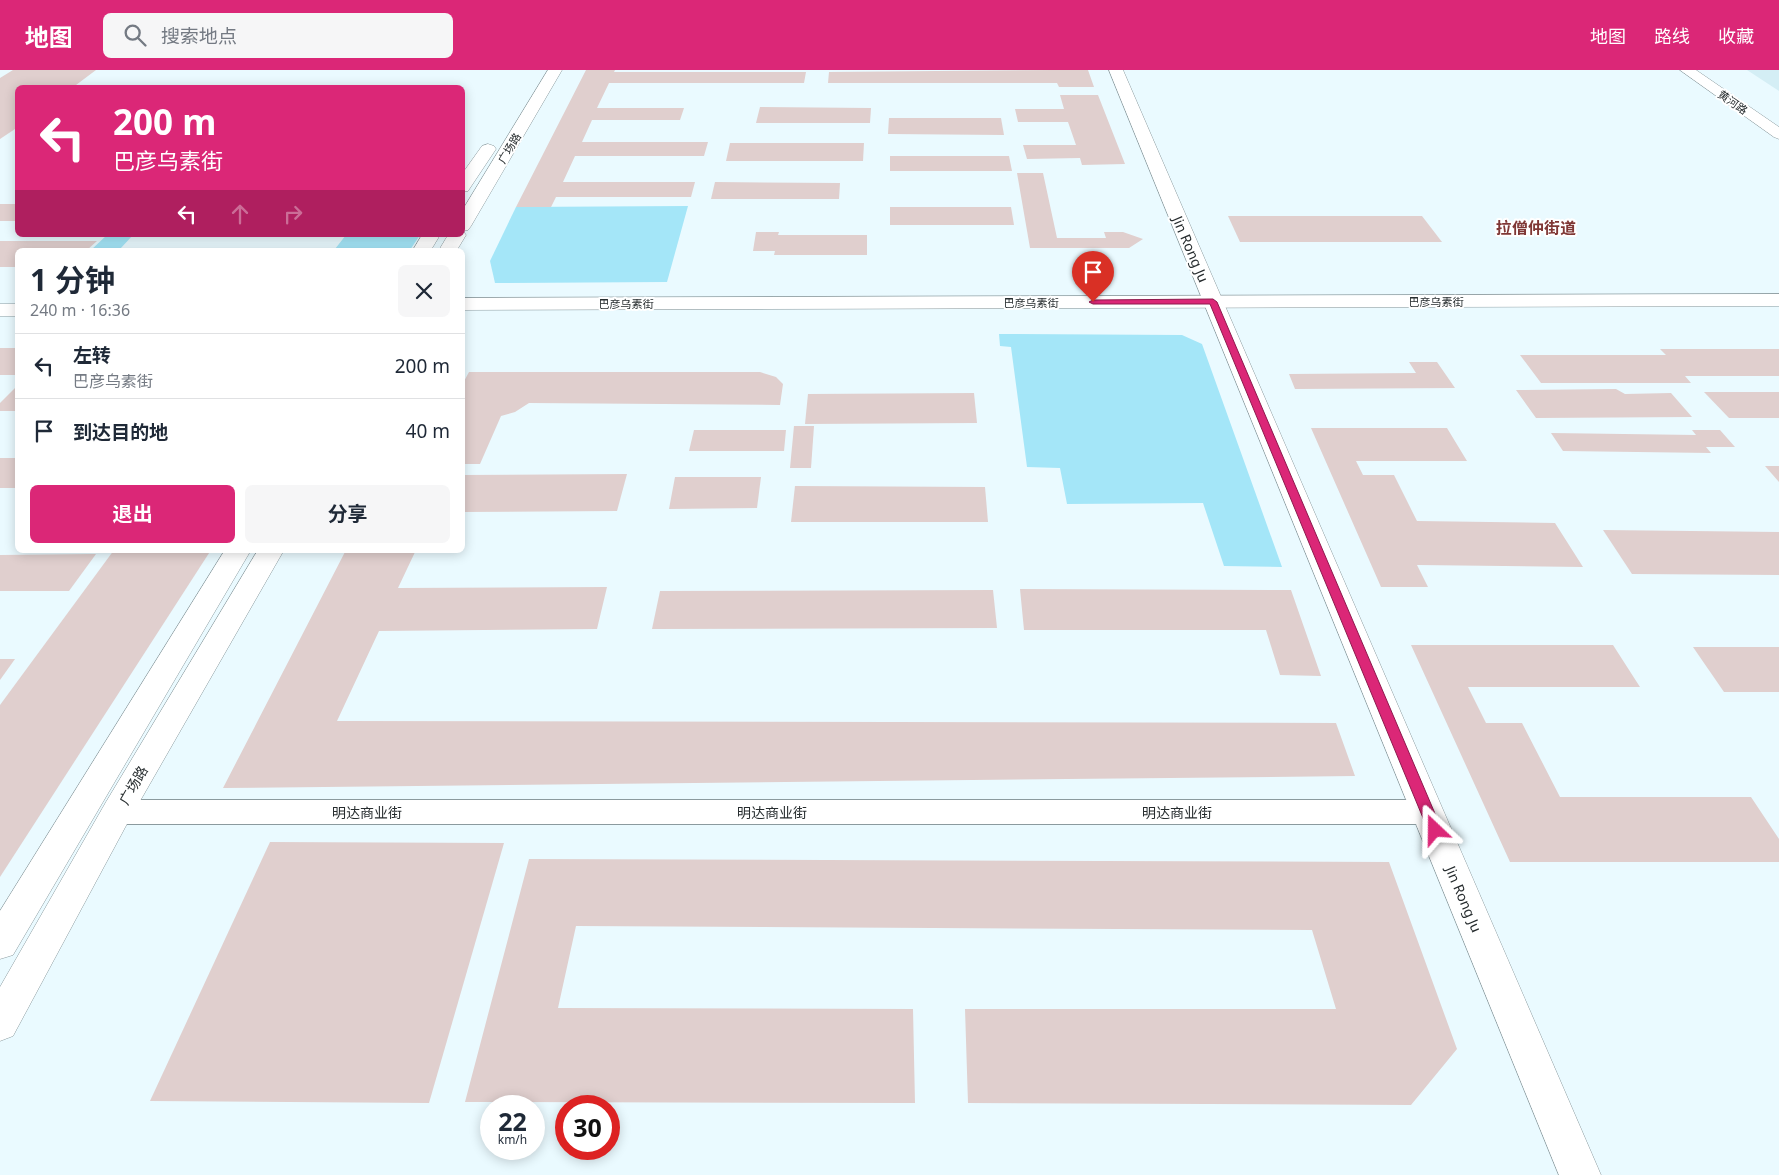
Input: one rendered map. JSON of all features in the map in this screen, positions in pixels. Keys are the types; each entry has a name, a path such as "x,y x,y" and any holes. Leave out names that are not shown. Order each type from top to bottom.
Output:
{"street":[{"path":"522,95 539,70"},
{"name":"广场路","path":"465,221 555,70"},
{"name":"Jin Rong Ju","path":"1116,70 1580,1175"},
{"name":"黄河路","path":"1688,70 1779,134"},
{"name":"黄河路","path":"1710,70 1779,117"},
{"name":"广场路","path":"465,182 495,137"},
{"path":"423,248 431,237"},
{"path":"449,248 456,237"},
{"name":"巴彦乌素街","path":"465,309 1779,300"},
{"path":"0,304 15,304"},
{"name":"巴彦乌素街","path":"465,304 1779,306"},
{"path":"0,310 15,310"},
{"path":"0,942 236,553"},
{"name":"广场路","path":"0,1023 117,812 269,553"},
{"name":"明达商业街","path":"117,812 1428,812"}],"shaded area":[{"path":"1747,70 1779,70 1779,91"},
{"path":"688,206 667,282 495,283 490,261 516,207"},
{"path":"105,237 131,237 121,248 93,248"},
{"path":"344,237 419,237 411,248 336,248"},
{"path":"999,334 1182,335 1202,344 1282,567 1224,566 1203,503 1067,504 1060,468 1027,467 1011,347 1000,346"}],"building":[{"path":"13,70 96,70 76,85 15,85 15,129 0,139 0,78"},
{"path":"586,70 615,70 614,72 806,72 804,83 609,83 597,108 684,108 680,120 592,120 582,142 708,142 704,156 575,156 563,182 695,182 691,197 556,197 551,207 516,207"},
{"path":"1088,70 1094,87 1059,87 1057,83 828,83 829,72"},
{"path":"1060,95 1098,95 1125,164 1082,165 1080,158 1027,159 1023,145 1076,145 1068,122 1018,122 1015,109 1064,109"},
{"path":"760,107 871,108 870,123 756,123"},
{"path":"889,118 1001,118 1004,135 888,134"},
{"path":"730,143 864,143 863,161 726,161"},
{"path":"890,156 1009,156 1012,171 890,171"},
{"path":"1017,173 1043,173 1057,238 1106,238 1104,232 1123,232 1143,239 1129,248 1030,248"},
{"path":"715,182 840,183 839,199 711,199"},
{"path":"0,204 15,204 15,221 0,221"},
{"path":"890,207 1011,207 1014,225 890,225"},
{"path":"1228,216 1422,216 1442,242 1240,242"},
{"path":"756,232 779,232 778,235 867,235 867,255 774,255 775,251 753,251"},
{"path":"0,241 97,241 89,248 15,248 15,267 0,267"},
{"path":"0,348 15,348 15,375 0,375"},
{"path":"1660,349 1779,349 1779,376 1685,376 1691,383 1541,383 1520,355 1666,355"},
{"path":"1409,362 1437,362 1455,388 1295,389 1289,374 1416,373"},
{"path":"469,372 760,372 776,377 783,384 780,405 529,403 515,412 501,416 480,464 465,464 465,379"},
{"path":"15,388 15,411 0,411 0,403"},
{"path":"1616,389 1625,394 1671,393 1692,417 1536,418 1516,390"},
{"path":"1704,392 1779,392 1779,418 1729,418"},
{"path":"974,393 977,423 805,424 808,394"},
{"path":"794,426 814,426 811,468 790,468"},
{"path":"1311,428 1447,428 1467,461 1356,461 1363,475 1394,475 1417,521 1555,523 1583,567 1417,565 1428,587 1381,587"},
{"path":"694,430 786,430 784,451 689,451"},
{"path":"1692,430 1720,430 1735,447 1706,447 1711,453 1563,451 1551,433 1696,435"},
{"path":"0,458 15,458 15,488 0,488"},
{"path":"1765,466 1779,466 1779,482"},
{"path":"627,474 617,511 465,512 465,475"},
{"path":"675,477 761,477 757,508 669,509"},
{"path":"795,486 985,487 988,522 791,522"},
{"path":"1603,530 1779,532 1779,575 1632,574"},
{"path":"112,553 209,553 0,877 0,705"},
{"path":"344,553 415,553 398,588 607,587 597,629 379,631 337,721 1336,723 1355,776 223,788"},
{"path":"96,554 69,591 0,591 0,555"},
{"path":"1020,589 1291,590 1321,676 1280,675 1266,630 1024,630"},
{"path":"993,590 997,628 652,629 660,591"},
{"path":"1411,645 1613,645 1640,687 1468,687 1486,723 1522,723 1560,797 1751,797 1779,839 1779,862 1510,862"},
{"path":"1693,647 1779,647 1779,692 1724,692"},
{"path":"0,659 15,659 0,680"},
{"path":"270,842 504,843 429,1103 150,1101"},
{"path":"529,859 1389,862 1457,1049 1411,1105 968,1103 965,1009 1336,1009 1312,930 576,926 558,1008 913,1009 915,1103 620,1102 620,1095 555,1095 555,1102 545,1102 545,1095 480,1095 480,1102 465,1102"}],"district":[{"name":"拉僧仲街道","path":"1536,228"}],"route":[{"path":"1093,302 1213,302 1435,830"}]}
